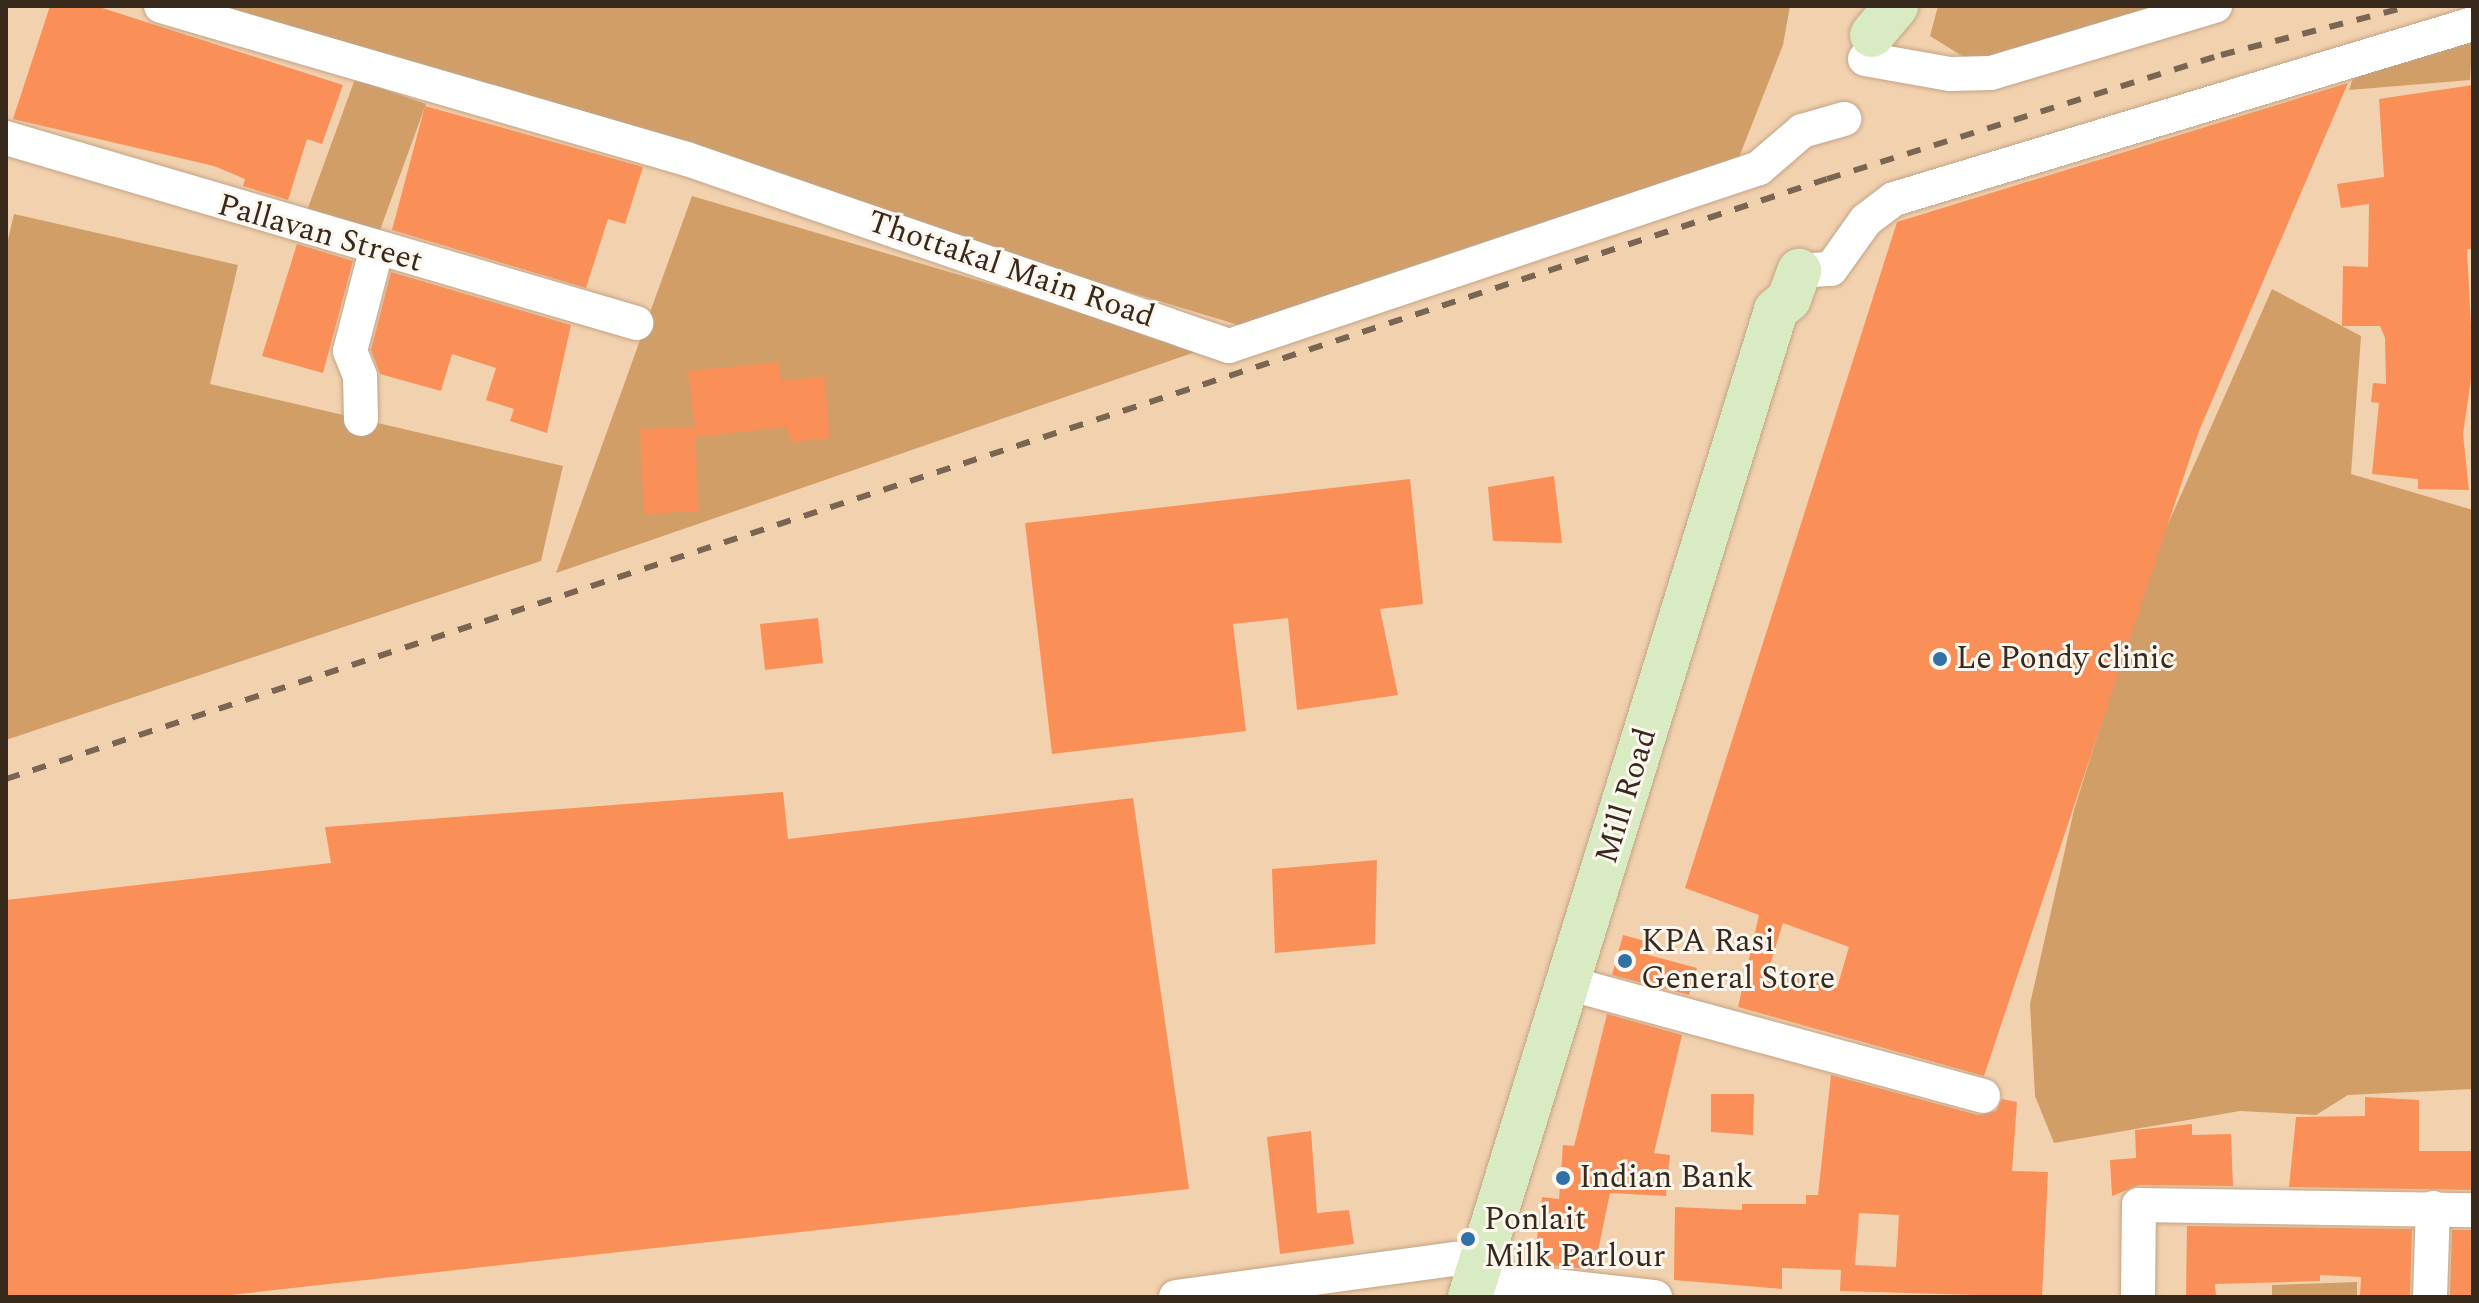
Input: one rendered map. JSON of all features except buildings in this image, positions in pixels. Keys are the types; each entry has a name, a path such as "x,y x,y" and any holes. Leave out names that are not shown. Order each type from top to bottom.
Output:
{"main road":[{"path":"1864,6 1872,35 1896,6"},
{"name":"Mill Road","path":"1487,1287 1582,986 1776,310 1794,285"}],"street":[{"name":"Thottakal Main Road","path":"161,6 687,159 1229,346 1759,168 1802,131 1844,119"},
{"path":"1865,59 1950,74 1991,73 2215,6"},
{"path":"1794,285 1831,269 1866,220 1894,199 2473,24"},
{"name":"Pallavan Street","path":"6,138 376,251 636,323"},
{"path":"361,419 360,376 350,351 376,251"},
{"path":"1582,986 1983,1096"},
{"path":"2138,1297 2139,1205 2473,1210"},
{"path":"2430,1297 2433,1208"},
{"path":"1176,1297 1455,1259 1487,1287 1655,1297"}],"shaded area":[{"path":"182,6 1790,6 1783,45 1736,165 1245,327"},
{"path":"1938,6 2198,6 2049,50 1967,59 1930,36"},
{"path":"2473,29 2470,80 2349,90 2360,59"},
{"path":"355,79 426,104 376,241 305,216"},
{"path":"692,196 1207,348 556,573"},
{"path":"14,214 238,265 210,384 563,466 541,561 6,740 6,248"},
{"path":"2272,289 2361,336 2351,474 2473,510 2473,1089 2348,1095 2316,1115 2240,1111 2054,1143 2035,1096 2030,1004 2074,810 2153,558"},
{"path":"2357,1282 2357,1297 2272,1297 2272,1285"}],"railway":[{"path":"6,779 1827,179 2221,55 2410,6"}],"place":[{"name":"Le Pondy clinic","path":"1940,659"},
{"name":"KPA Rasi General Store","path":"1625,961"},
{"name":"Indian Bank","path":"1563,1178"},
{"name":"Ponlait Milk Parlour","path":"1468,1239"}]}
